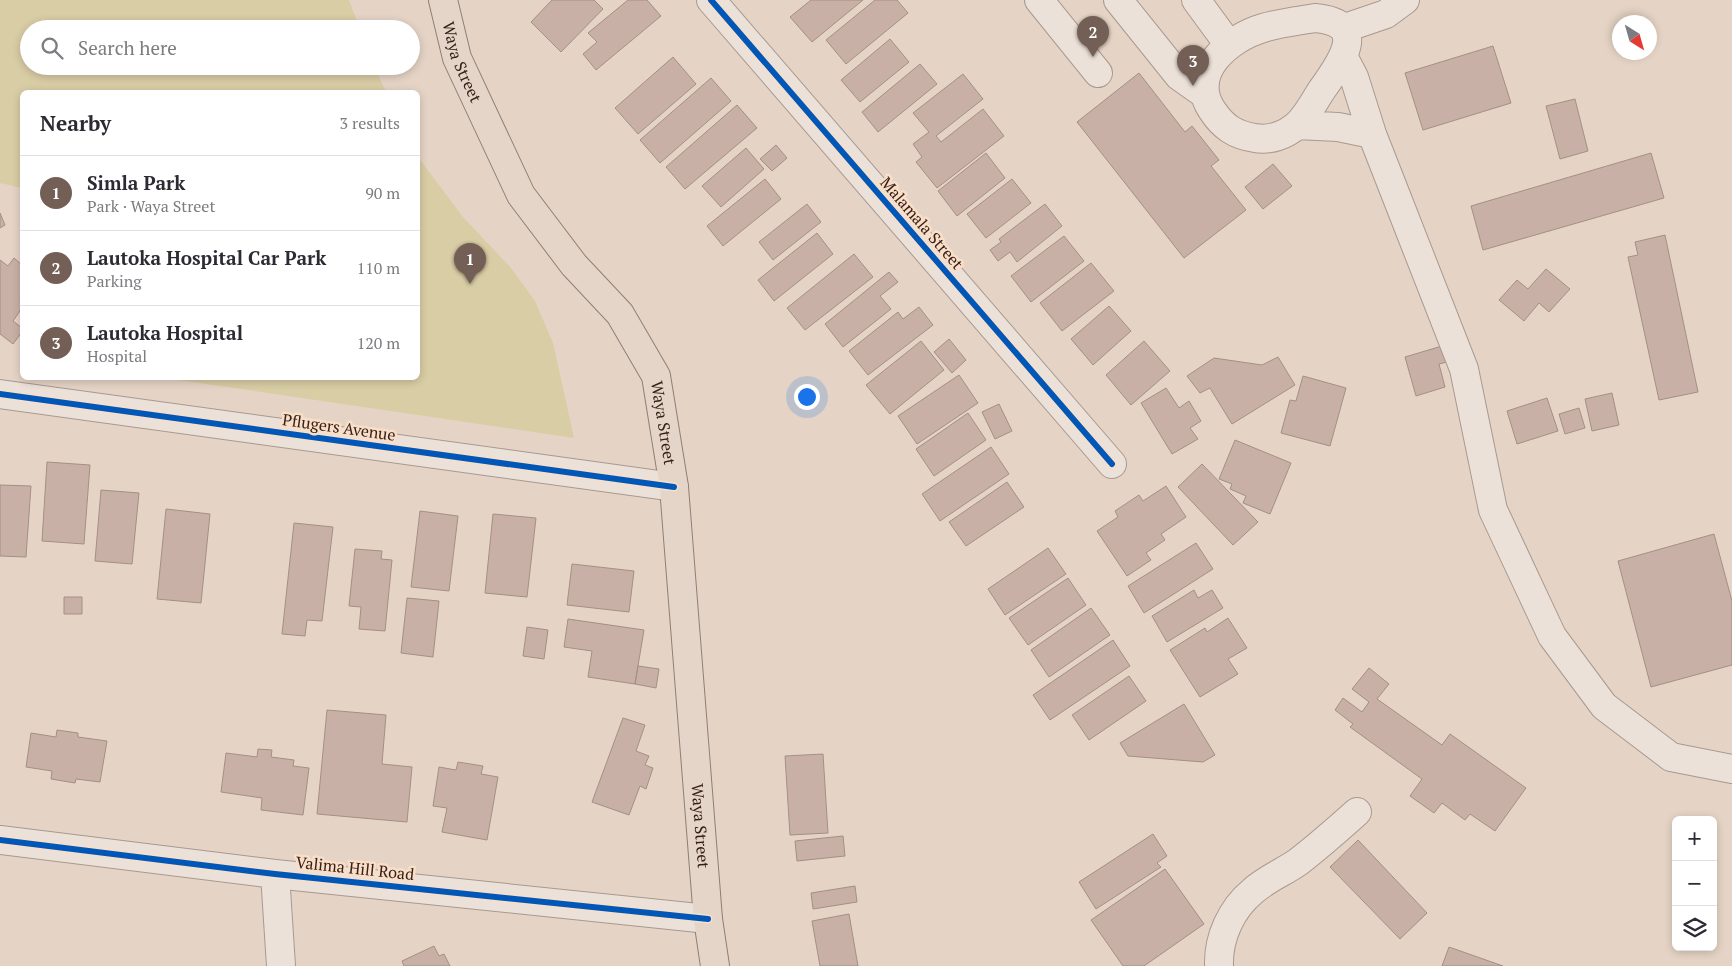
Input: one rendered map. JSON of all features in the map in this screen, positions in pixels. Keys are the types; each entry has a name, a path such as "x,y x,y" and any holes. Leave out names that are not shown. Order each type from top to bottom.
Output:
{"main road":[{"name":"Waya Street","path":"443,0 457,58 521,195 574,264 620,314 656,376 674,487 708,919 714,966"}],"street":[{"name":"Malamala Street","path":"711,0 1112,464"},
{"path":"1039,0 1098,73"},
{"path":"1118,0 1179,76 1203,93 1218,120 1236,135 1258,139 1279,136 1297,125 1344,58 1348,40 1345,28 1333,20 1315,18 1262,28 1243,36 1215,58 1206,73 1203,93"},
{"path":"1196,0 1229,46"},
{"path":"1345,28 1386,14 1405,0"},
{"path":"1344,58 1354,77 1372,134 1464,369 1493,510 1552,636 1604,706 1672,757 1732,769"},
{"path":"1297,125 1338,127 1372,134"},
{"name":"Pflugers Avenue","path":"0,394 674,487"},
{"path":"1219,966 1221,942 1226,927 1243,901 1254,890 1298,862 1357,812"},
{"name":"Valima Hill Road","path":"0,840 275,874 708,919"},
{"path":"275,874 281,966"}],"shaded area":[{"path":"0,0 349,0 357,20 20,20 20,75 378,75 385,90 20,90 20,188 0,183"},
{"path":"420,160 463,217 511,268 535,301 553,343 574,438 179,380 420,380"}],"building":[{"path":"552,0 594,0 603,9 561,52 531,22"},
{"path":"628,0 647,0 661,16 596,70 583,54 597,42 588,33"},
{"path":"811,0 863,0 812,42 790,17"},
{"path":"875,0 897,0 908,13 846,64 826,40"},
{"path":"890,39 909,62 860,102 841,80"},
{"path":"1493,46 1511,103 1423,130 1405,73"},
{"path":"673,57 696,84 638,134 615,108"},
{"path":"920,64 937,84 878,132 862,112"},
{"path":"1139,73 1185,132 1192,126 1219,160 1211,166 1246,210 1184,258 1077,122"},
{"path":"963,74 983,99 936,136 941,142 983,109 1004,136 937,188 916,162 922,157 913,144 929,132 913,113"},
{"path":"711,78 731,101 660,163 640,140"},
{"path":"1575,99 1588,151 1560,159 1546,106"},
{"path":"737,105 757,128 685,189 666,167"},
{"path":"776,145 787,158 772,171 760,159"},
{"path":"746,148 764,169 721,207 702,186"},
{"path":"986,153 1005,178 957,216 938,191"},
{"path":"1651,153 1664,198 1483,250 1471,206"},
{"path":"1273,164 1292,186 1263,209 1245,187"},
{"path":"765,179 781,199 723,246 707,226"},
{"path":"1012,179 1031,203 986,238 967,214"},
{"path":"807,204 821,222 773,260 759,242"},
{"path":"1045,204 1062,226 1017,262 1010,252 998,261 990,250 1001,242 999,239"},
{"path":"0,213 5,225 0,228"},
{"path":"817,233 833,254 774,301 758,280"},
{"path":"1665,235 1698,392 1659,400 1628,257 1638,255 1635,242"},
{"path":"1064,236 1084,261 1031,302 1011,276"},
{"path":"854,254 873,277 805,330 787,308"},
{"path":"14,258 20,263 20,311 13,321 20,326 20,335 13,344 0,334 0,260 8,266"},
{"path":"1091,263 1114,291 1062,331 1040,303"},
{"path":"1546,269 1570,289 1549,312 1539,303 1524,321 1499,300 1517,280 1528,289"},
{"path":"889,272 898,282 880,296 891,309 843,347 825,324"},
{"path":"1109,306 1131,331 1093,365 1071,339"},
{"path":"919,307 933,325 868,375 849,351 898,312 903,319"},
{"path":"949,339 966,360 952,373 934,352"},
{"path":"921,341 944,370 890,414 866,385"},
{"path":"1144,341 1170,371 1131,405 1106,375"},
{"path":"1442,346 1447,362 1439,364 1445,387 1416,396 1405,357"},
{"path":"1278,357 1295,385 1232,424 1210,388 1200,393 1187,376 1214,358 1262,365"},
{"path":"959,375 978,403 917,444 898,416"},
{"path":"1303,376 1346,388 1330,446 1281,433 1290,400 1296,401"},
{"path":"1166,388 1179,408 1189,401 1201,421 1190,428 1198,439 1172,454 1141,403"},
{"path":"1612,393 1619,425 1592,431 1585,399"},
{"path":"1547,398 1558,431 1517,444 1507,411"},
{"path":"999,404 1012,431 995,439 982,412"},
{"path":"1579,408 1585,428 1565,434 1559,414"},
{"path":"968,413 986,440 934,476 916,449"},
{"path":"1235,440 1291,463 1270,514 1243,503 1246,496 1230,489 1232,484 1219,479"},
{"path":"991,447 1009,474 940,521 922,494"},
{"path":"47,462 90,465 84,544 42,541"},
{"path":"1202,464 1258,522 1233,545 1178,487"},
{"path":"1007,482 1024,507 966,546 949,522"},
{"path":"0,485 31,486 26,557 0,556"},
{"path":"1166,486 1186,517 1161,534 1165,540 1146,553 1151,560 1127,576 1097,531 1118,517 1115,511 1139,495 1143,501"},
{"path":"101,490 139,493 132,564 95,561"},
{"path":"166,509 210,514 201,603 157,599"},
{"path":"420,511 458,516 449,591 411,587"},
{"path":"493,514 536,518 527,597 485,593"},
{"path":"294,523 333,527 322,621 307,620 305,636 282,634"},
{"path":"1714,534 1732,601 1732,665 1651,687 1618,561"},
{"path":"1196,543 1213,569 1144,613 1128,586"},
{"path":"1048,548 1066,574 1005,615 988,589"},
{"path":"355,549 382,551 381,559 392,560 385,631 359,629 361,607 349,606"},
{"path":"572,564 634,571 629,612 567,605"},
{"path":"1068,578 1086,605 1028,645 1009,618"},
{"path":"1194,590 1198,598 1212,590 1223,608 1167,642 1152,616"},
{"path":"64,597 82,597 82,614 64,614"},
{"path":"407,598 439,601 433,657 401,653"},
{"path":"1091,608 1110,635 1049,677 1031,650"},
{"path":"1228,618 1247,648 1228,659 1238,674 1200,697 1170,650 1205,628 1207,632"},
{"path":"568,619 644,630 635,684 588,677 592,651 564,647"},
{"path":"527,627 548,630 544,659 523,656"},
{"path":"1113,640 1130,666 1050,720 1033,695"},
{"path":"638,666 659,669 656,688 635,684"},
{"path":"1369,668 1389,684 1377,699 1442,745 1450,734 1526,788 1495,831 1470,814 1465,820 1442,803 1434,813 1410,796 1422,779 1350,727 1353,724 1335,710 1343,698 1362,712 1369,702 1352,689"},
{"path":"1129,676 1146,701 1089,740 1072,715"},
{"path":"1184,704 1215,755 1203,762 1128,756 1120,743"},
{"path":"327,710 386,715 382,764 412,767 407,822 317,814"},
{"path":"623,718 645,725 636,751 649,756 645,765 653,768 646,789 640,786 629,815 592,802"},
{"path":"57,730 78,733 78,737 107,741 100,782 76,779 75,783 51,779 52,771 26,767 31,733 56,737"},
{"path":"258,749 272,750 271,757 294,760 293,766 309,768 303,815 261,810 262,798 221,792 226,753 257,757"},
{"path":"823,754 828,833 790,835 785,756"},
{"path":"458,762 483,766 481,774 498,777 487,840 442,832 447,808 433,806 439,767 456,770"},
{"path":"1153,834 1167,856 1157,863 1161,867 1096,909 1079,882"},
{"path":"843,836 845,856 797,861 795,841"},
{"path":"1358,840 1427,913 1400,939 1330,867"},
{"path":"1165,869 1204,924 1144,966 1123,966 1091,920"},
{"path":"855,886 857,902 813,909 811,893"},
{"path":"849,914 858,966 820,966 812,921"},
{"path":"434,946 439,956 444,954 450,966 404,966 402,961"},
{"path":"1449,947 1503,966 1442,966"}],"cycle path":[{"path":"711,0 1112,464"},
{"path":"0,394 674,487"},
{"path":"0,840 275,874 708,919"}],"place":[{"name":"Lautoka Hospital Car Park","path":"1093,57"},
{"name":"Lautoka Hospital","path":"1193,86"},
{"name":"Simla Park","path":"470,284"}]}
